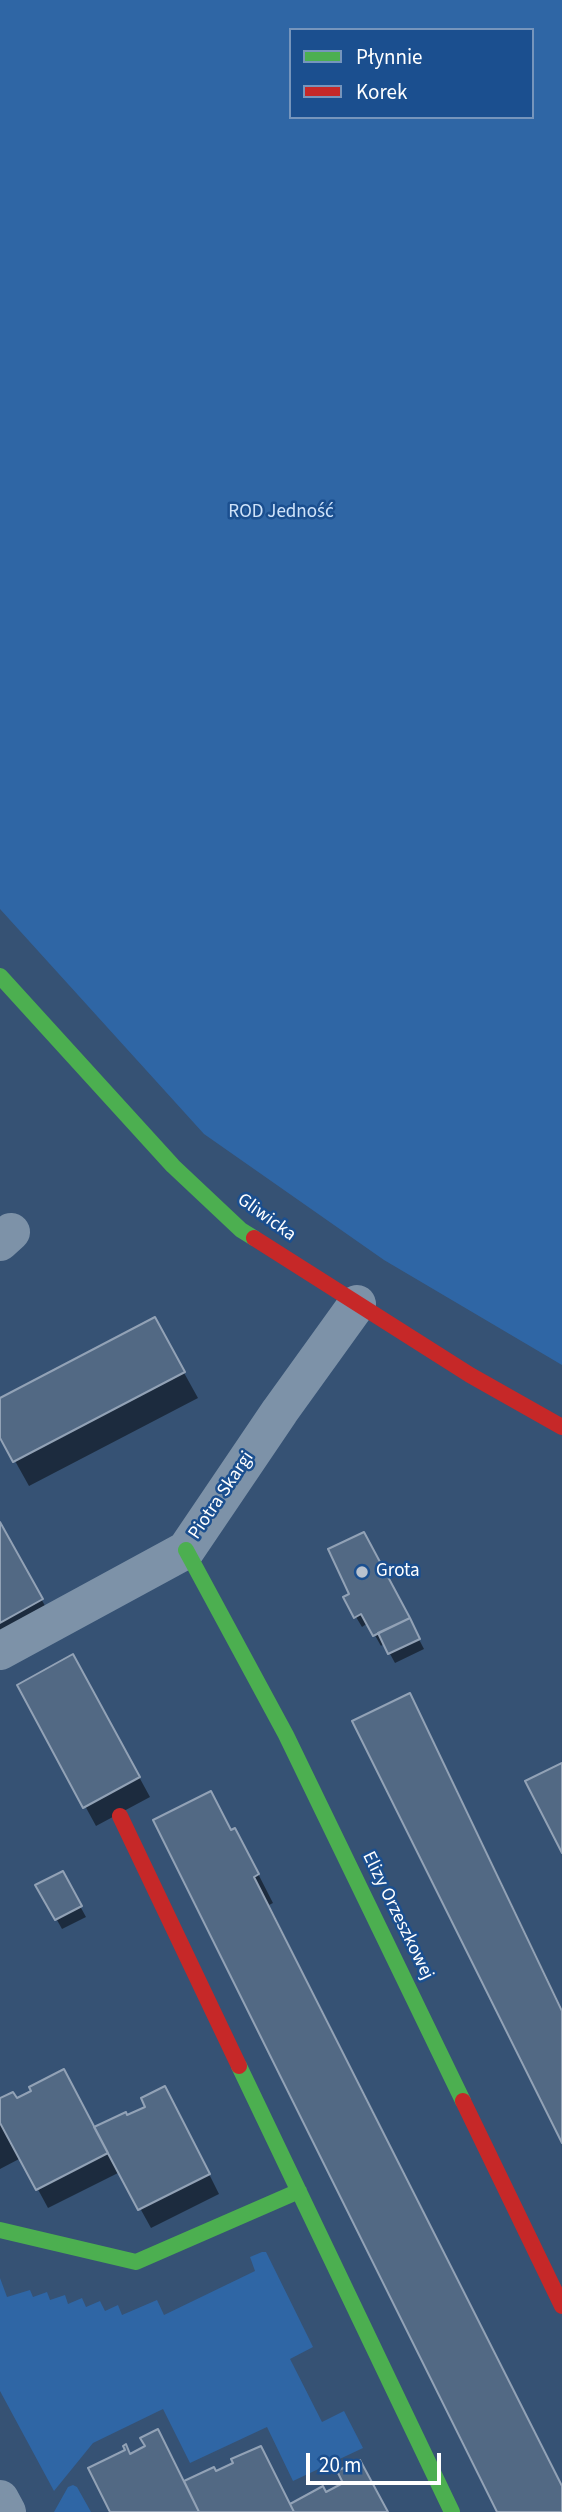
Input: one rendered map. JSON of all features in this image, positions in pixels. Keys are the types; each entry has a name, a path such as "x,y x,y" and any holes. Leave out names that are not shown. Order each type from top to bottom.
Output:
{"street":[{"name":"Gliwicka","path":"0,976 173,1166 242,1230 470,1376 562,1427"},
{"name":"Piotra Skargi","path":"0,1651 186,1550 280,1411 357,1304"},
{"name":"Elizy Orzeszkowej","path":"186,1550 286,1735 562,2306"},
{"path":"120,1815 452,2512"},
{"path":"0,2230 136,2262 299,2191"},
{"path":"0,2499 7,2512"}],"green space":[{"name":"ROD Jedność","path":"0,0 562,0 562,1365 384,1260 204,1134 0,909"},
{"path":"266,2252 313,2347 290,2359 322,2422 344,2411 363,2448 293,2481 267,2427 190,2463 163,2409 93,2443 54,2491 0,2391 0,2278 7,2297 30,2290 33,2297 47,2292 50,2300 65,2295 68,2304 82,2298 86,2307 100,2301 105,2311 118,2305 122,2315 157,2300 164,2315 255,2271 250,2257"},
{"path":"68,2487 77,2487 91,2512 54,2512"}],"building":[{"path":"155,1317 185,1372 13,1462 0,1438 0,1398"},
{"path":"0,1522 43,1599 0,1623"},
{"name":"Grota","path":"364,1532 410,1618 373,1636 361,1614 354,1618 343,1597 349,1594 328,1549"},
{"path":"410,1618 420,1639 388,1654 378,1633"},
{"path":"73,1654 140,1777 83,1808 17,1685"},
{"path":"410,1693 562,2011 562,2143 352,1721"},
{"path":"562,1763 562,1853 525,1781"},
{"path":"211,1791 231,1830 235,1828 259,1874 254,1877 562,2486 562,2512 497,2512 153,1820"},
{"path":"63,1871 82,1906 55,1920 35,1885"},
{"path":"64,2069 108,2153 36,2190 0,2123 0,2098 13,2092 17,2098 31,2091 29,2087"},
{"path":"165,2086 210,2174 138,2210 94,2127 126,2112 127,2115 145,2107 141,2098"},
{"path":"158,2429 199,2512 110,2512 88,2468 125,2450 123,2446 126,2444 130,2454 145,2446 140,2438"},
{"path":"261,2446 294,2512 199,2512 184,2481 214,2467 216,2471 233,2463 231,2459"},
{"path":"360,2460 388,2512 294,2512 290,2504 323,2486 326,2492 343,2483 337,2471"}],"traffic: fast":[{"path":"0,976 173,1166 241,1230 254,1238"},
{"path":"186,1550 286,1735 463,2101"},
{"path":"239,2066 452,2512"},
{"path":"0,2230 136,2262 299,2191"}],"traffic: jam":[{"path":"254,1238 470,1375 562,1427"},
{"path":"120,1816 239,2066"},
{"path":"463,2101 562,2306"}],"place":[{"name":"Grota","path":"362,1572"}]}
